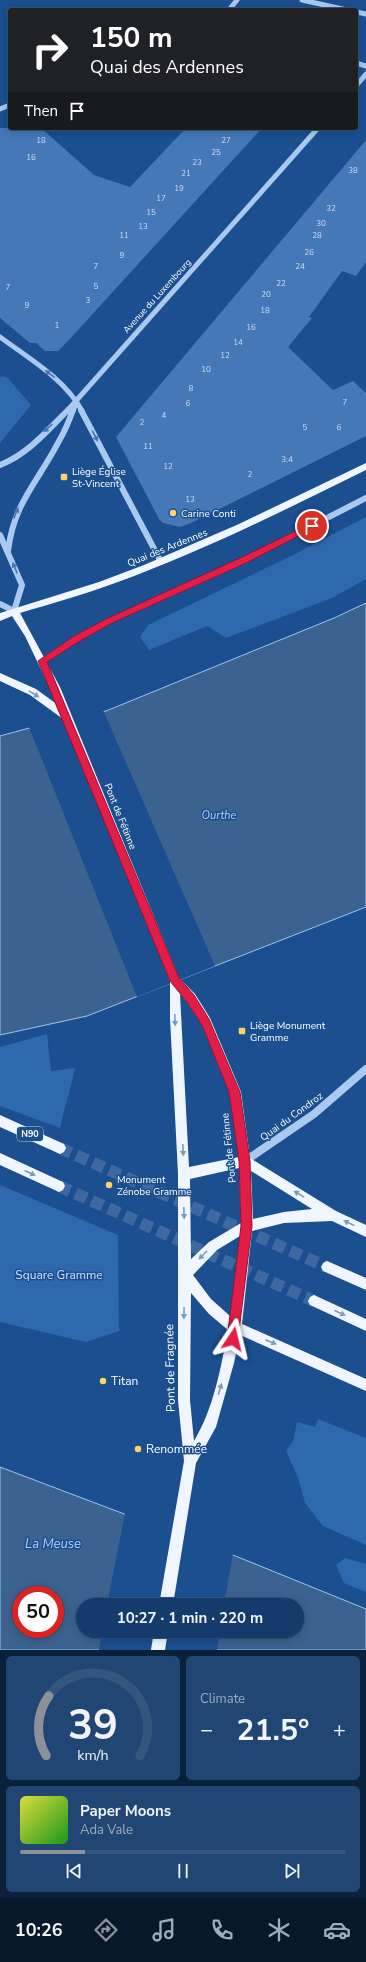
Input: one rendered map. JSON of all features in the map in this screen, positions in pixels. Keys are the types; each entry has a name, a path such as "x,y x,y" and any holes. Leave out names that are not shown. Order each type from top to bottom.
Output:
{"main road":[{"name":"Quai des Ardennes","path":"0,617 114,580 161,562 228,534 366,466"},
{"name":"Pont de Fétinne","path":"14,612 43,661 55,687 65,716 175,981 190,998 206,1022 234,1092 245,1161 247,1226 235,1327"},
{"path":"0,677 33,692 65,716"},
{"name":"Pont de Fétinne","path":"175,981 175,1018 184,1174 185,1274"},
{"name":"N90","path":"0,1121 60,1148"},
{"path":"0,1159 59,1186"},
{"path":"184,1174 245,1161 332,1215 366,1231"},
{"path":"332,1215 306,1215 281,1218 247,1226 212,1247 185,1274 204,1302 235,1327 366,1385"},
{"path":"326,1266 366,1284"},
{"name":"Pont de Fragnée","path":"167,1598 190,1461 184,1400 185,1274"},
{"path":"314,1301 366,1325"},
{"name":"Pont de Fragnée","path":"190,1461 210,1427 228,1363 235,1327"},
{"path":"158,1650 160,1638"}],"street":[{"path":"231,8 238,0"},
{"path":"302,0 338,8"},
{"path":"358,84 366,74"},
{"name":"Avenue du Luxembourg","path":"0,465 13,460 25,452 77,402 316,130"},
{"path":"0,337 53,376 77,402 161,562"},
{"path":"8,551 9,535 23,496 59,442 77,402"},
{"path":"43,661 77,638 109,621 243,560 366,498"},
{"path":"0,535 22,585 14,612 0,604"},
{"name":"Quai du Condroz","path":"245,1161 314,1114 366,1069"}],"green space":[{"path":"2,376 8,378 31,405 0,443 0,377"},
{"path":"366,517 366,579 332,598 226,638 207,626 149,650 140,637 148,625 291,556"},
{"path":"47,1034 51,1071 75,1068 60,1128 0,1106 0,1047"},
{"name":"Square Gramme","path":"0,1185 118,1235 119,1331 86,1342 0,1322"},
{"path":"318,1419 366,1438 366,1545 323,1526 305,1503 299,1481 286,1450 293,1442 297,1422 315,1427"},
{"path":"345,1558 366,1564 366,1592 344,1583 336,1565"}],"water":[{"name":"Ourthe","path":"366,603 366,907 87,1016 0,1035 0,736 106,711 334,618"},
{"name":"La Meuse","path":"0,1467 238,1557 366,1609 366,1650 0,1650"}],"pier":[{"path":"103,710 215,966 137,997 29,727"},
{"path":"125,1513 233,1553 225,1598 108,1598"},
{"path":"101,1638 219,1638 217,1650 99,1650"}],"building":[{"path":"0,128 8,128 8,130 43,130 94,175 130,187 184,130 260,130 58,351 45,351 36,343 30,343 0,318"},
{"path":"366,140 366,262 356,276 342,271 309,317 312,318 288,347 333,390 353,381 366,393 366,436 189,524 180,527 163,523 159,519 116,437"}],"tunnel":[{"path":"60,1148 327,1267"},
{"path":"59,1186 314,1301"}],"place":[{"name":"Liège Église St-Vincent","path":"64,477"},
{"name":"Carine Conti","path":"173,513"},
{"name":"Liège Monument Gramme","path":"242,1031"},
{"name":"Monument Zénobe Gramme","path":"109,1185"},
{"name":"Titan","path":"103,1381"},
{"name":"Renommée","path":"138,1449"}],"route":[{"path":"233,1339 247,1226 245,1161 234,1092 206,1022 190,998 175,981 43,661 77,638 109,621 243,560 312,526"}]}
